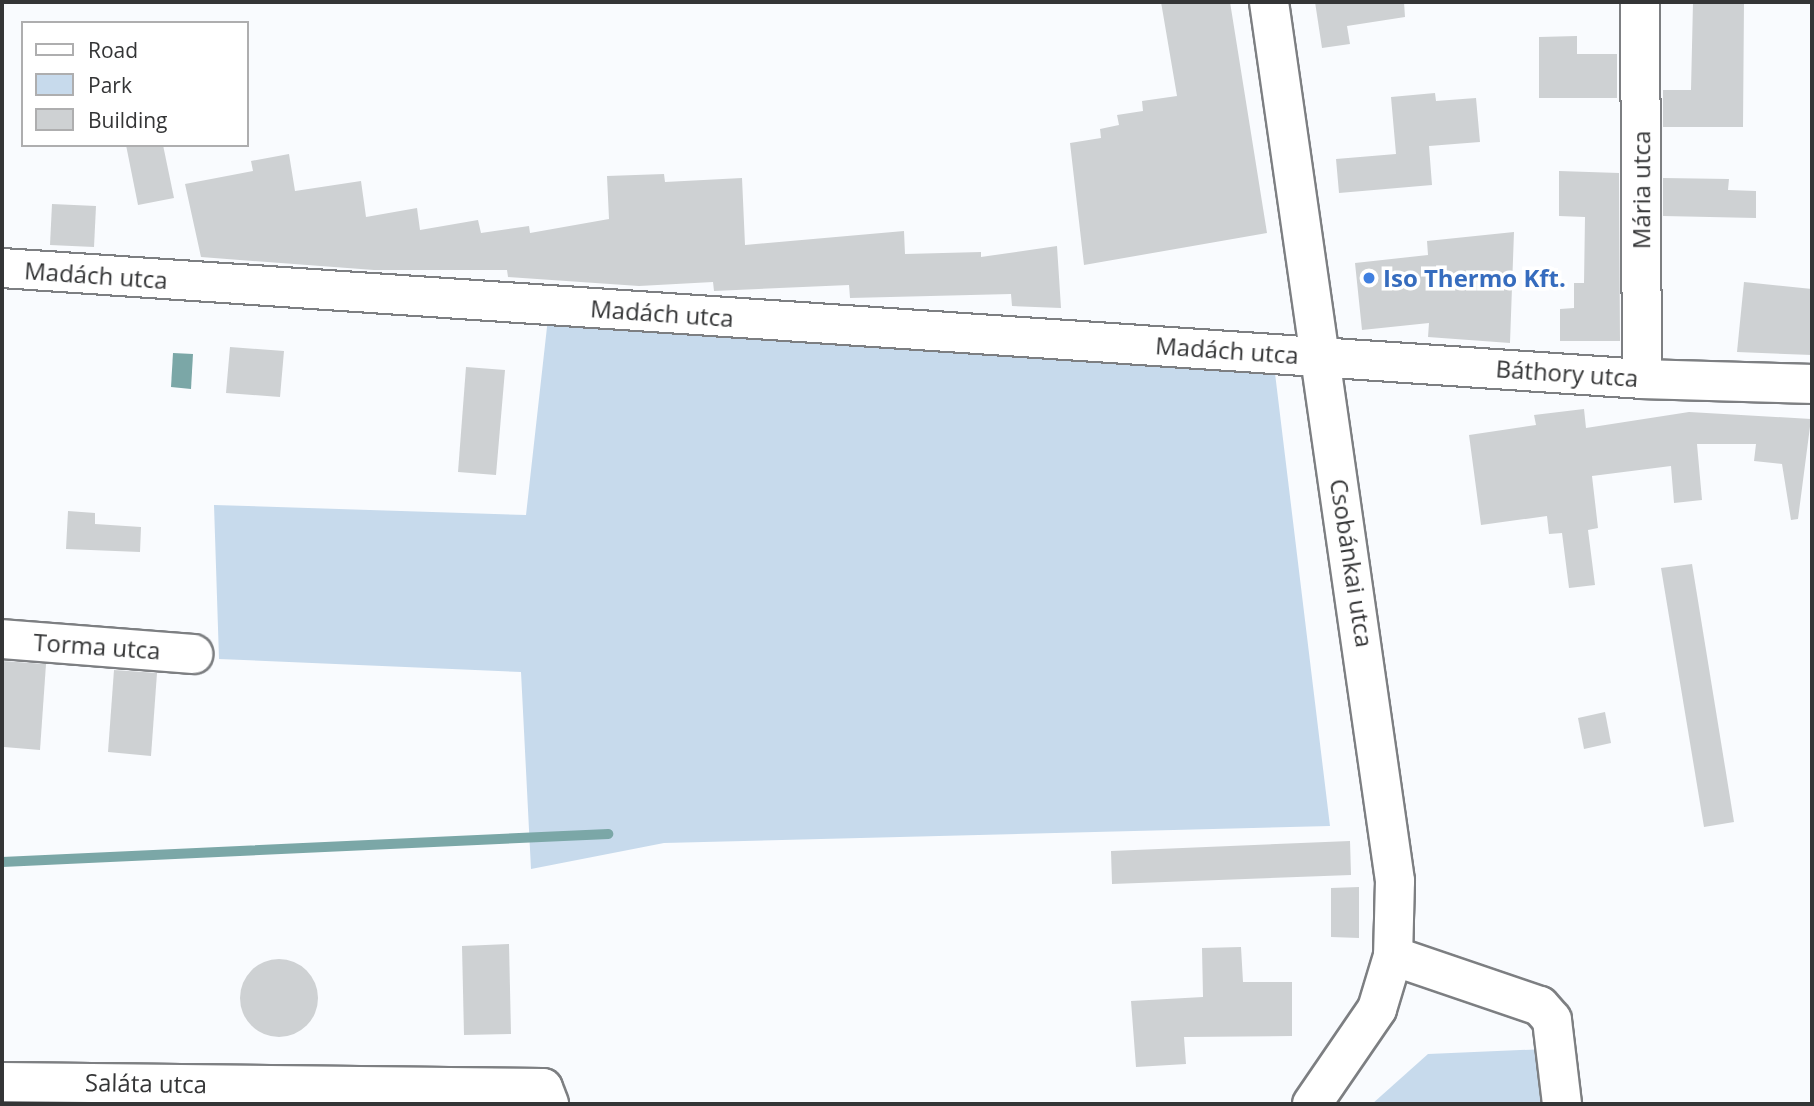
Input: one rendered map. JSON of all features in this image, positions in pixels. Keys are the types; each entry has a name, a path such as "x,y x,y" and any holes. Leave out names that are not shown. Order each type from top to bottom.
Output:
{"street":[{"name":"Csobánkai utca","path":"1269,2 1387,809 1395,881 1393,956 1377,1009 1312,1104"},
{"name":"Mária utca","path":"1640,2 1642,379"},
{"name":"Madách utca","path":"2,268 1322,357"},
{"name":"Báthory utca","path":"1322,357 1642,379 1812,384"},
{"name":"Torma utca","path":"2,639 193,654"},
{"path":"1393,956 1540,1006 1552,1020 1562,1104"},
{"name":"Saláta utca","path":"2,1082 546,1096"}],"green space":[{"path":"548,318 1274,365 1330,826 664,843 531,869 521,672 219,659 214,505 526,515"},
{"path":"1546,1049 1553,1104 1372,1104 1428,1054"}],"shaded area":[{"path":"173,353 193,354 191,389 171,387"}],"building":[{"path":"1161,2 1230,2 1267,233 1084,265 1070,143 1101,138 1100,129 1119,125 1117,115 1143,111 1142,101 1177,96"},
{"path":"1315,2 1404,2 1405,17 1347,26 1350,44 1322,48"},
{"path":"1693,2 1744,2 1743,127 1663,127 1663,90 1691,90"},
{"path":"1577,36 1577,54 1617,54 1617,98 1539,98 1539,37"},
{"path":"1435,93 1436,101 1476,98 1480,142 1429,146 1432,185 1339,193 1336,159 1396,154 1391,97"},
{"path":"126,147 163,147 174,198 138,205"},
{"path":"289,154 295,191 361,181 366,217 417,208 420,230 478,220 481,233 529,226 530,233 609,219 607,176 664,174 665,182 742,178 745,245 904,231 905,254 981,252 981,257 1057,246 1061,308 1012,306 1011,294 850,298 849,285 714,291 713,282 639,286 508,277 507,270 374,270 201,257 185,184 253,171 251,161"},
{"path":"1559,171 1619,173 1620,341 1560,341 1560,309 1574,308 1574,283 1584,283 1585,217 1559,216"},
{"path":"1663,178 1729,179 1728,190 1756,191 1756,218 1663,216"},
{"path":"52,204 96,206 94,247 50,245"},
{"path":"1514,232 1510,343 1428,337 1429,323 1362,330 1355,263 1428,255 1427,241"},
{"path":"1744,282 1812,289 1812,355 1737,352"},
{"path":"230,347 284,351 280,397 226,393"},
{"path":"466,367 505,370 496,475 458,472"},
{"path":"1584,409 1586,428 1689,412 1811,419 1798,519 1791,520 1782,464 1754,461 1756,444 1697,444 1702,500 1674,503 1671,466 1592,476 1598,528 1588,530 1595,585 1569,588 1562,533 1549,534 1547,516 1481,525 1469,435 1536,425 1534,415"},
{"path":"68,511 95,513 95,524 141,527 140,552 66,549"},
{"path":"1692,564 1734,822 1704,827 1661,568"},
{"path":"2,661 46,664 40,750 4,747"},
{"path":"114,670 157,673 151,756 108,752"},
{"path":"1605,712 1611,743 1584,749 1578,718"},
{"path":"1350,841 1351,875 1112,884 1111,851"},
{"path":"1359,887 1359,938 1331,937 1331,888"},
{"path":"509,944 511,1034 464,1035 462,946"},
{"path":"1241,947 1243,982 1292,982 1292,1036 1184,1037 1186,1064 1136,1067 1131,1001 1203,997 1202,948"},
{"path":"271,959 287,959 301,965 312,976 318,990 318,1006 312,1020 301,1031 287,1037 271,1037 257,1031 246,1020 240,1006 240,990 246,976 257,965"}],"waterway":[{"path":"2,862 608,834"}],"place":[{"name":"Iso Thermo Kft.","path":"1369,278"}]}
